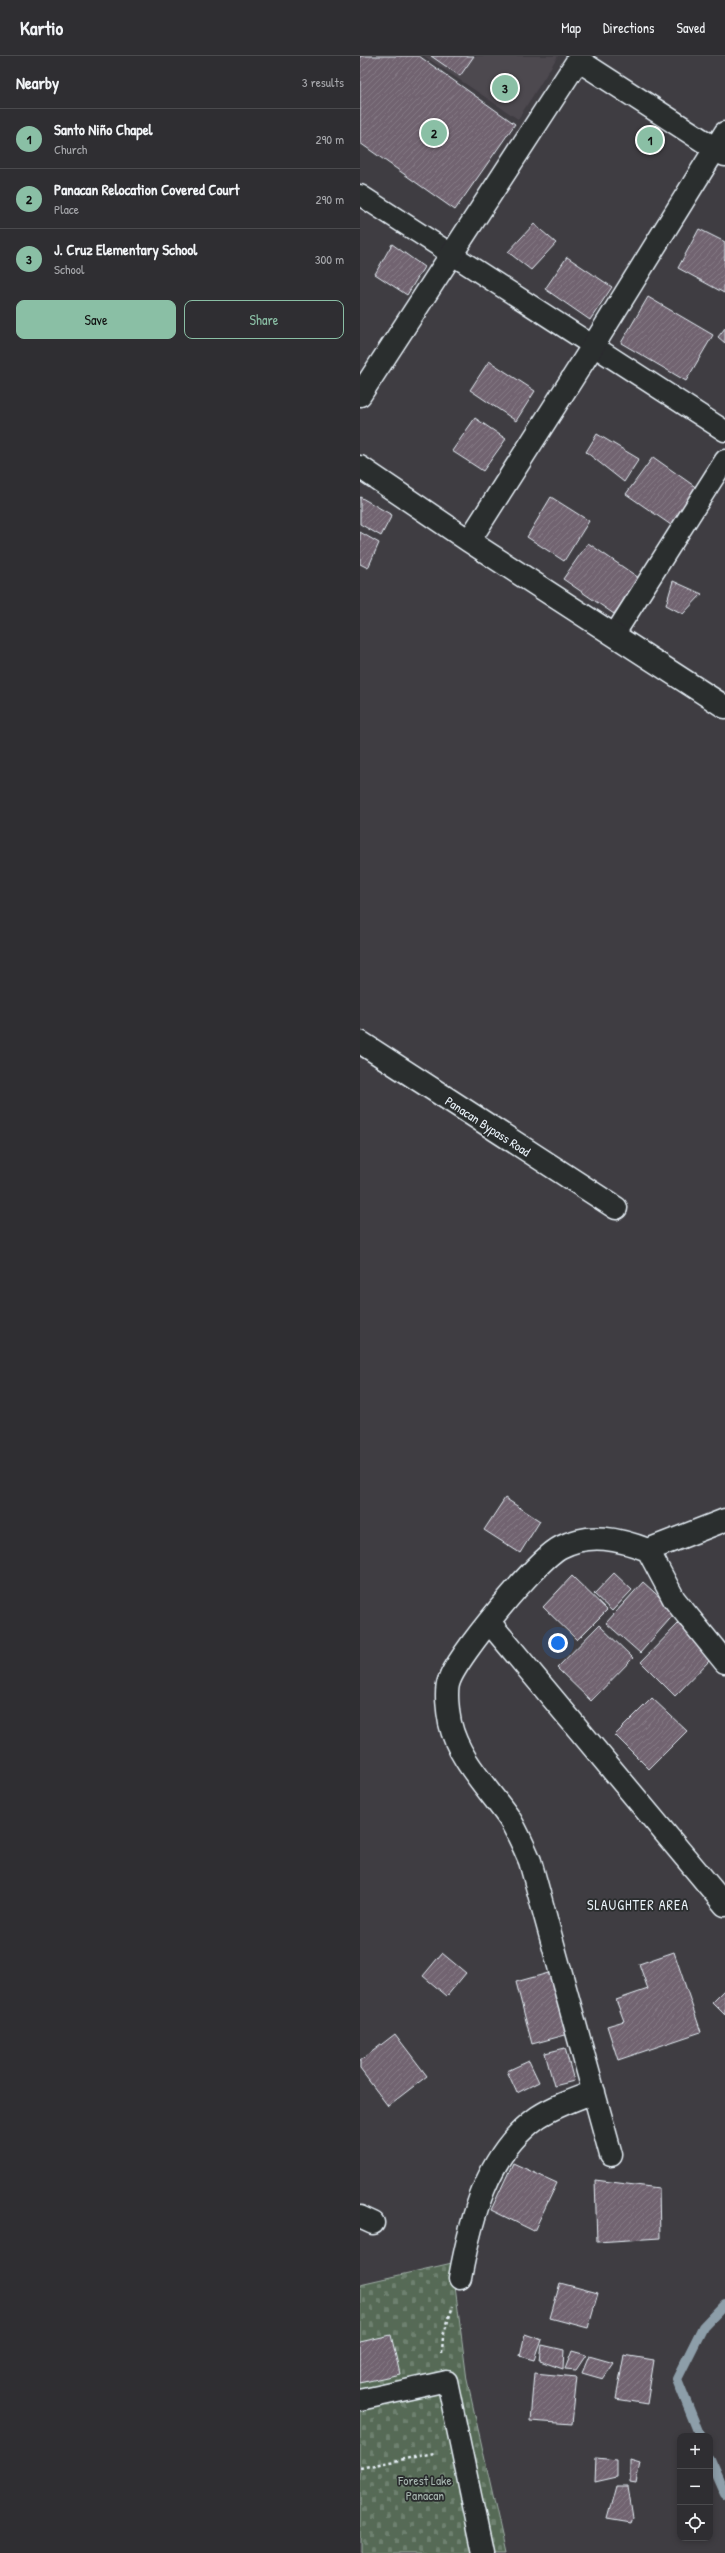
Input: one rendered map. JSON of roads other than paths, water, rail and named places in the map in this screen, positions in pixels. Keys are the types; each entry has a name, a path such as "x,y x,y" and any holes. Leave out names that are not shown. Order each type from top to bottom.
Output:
{"street":[{"path":"360,395 578,60 722,146 469,541"},
{"path":"360,467 469,541 725,707"},
{"name":"Panacan Bypass Road","path":"360,1042 616,1208"},
{"path":"648,1550 725,1520"},
{"path":"611,2155 530,1861 510,1819 457,1744 450,1722 448,1682 454,1669 489,1622 544,1558 561,1547 582,1540 604,1537 622,1540 648,1550 674,1599 725,1662"},
{"path":"489,1622 725,1905"},
{"path":"460,2278 468,2239 481,2195 494,2167 511,2143 538,2117 564,2104 594,2092"}],"lane":[{"path":"360,195 725,431"},
{"path":"614,635 725,460"},
{"path":"360,2400 448,2381 460,2447 483,2553"}],"waterway":[{"path":"699,2433 677,2379 703,2327 725,2304"},
{"path":"713,2467 725,2494"}],"place":[{"name":"J. Cruz Elementary School","path":"505,88"},
{"name":"Panacan Relocation Covered Court","path":"434,133"},
{"name":"Santo Niño Chapel","path":"650,140"}],"district":[{"name":"SLAUGHTER AREA","path":"638,1905"}],"park label":[{"name":"Forest Lake Panacan","path":"425,2488"}]}
